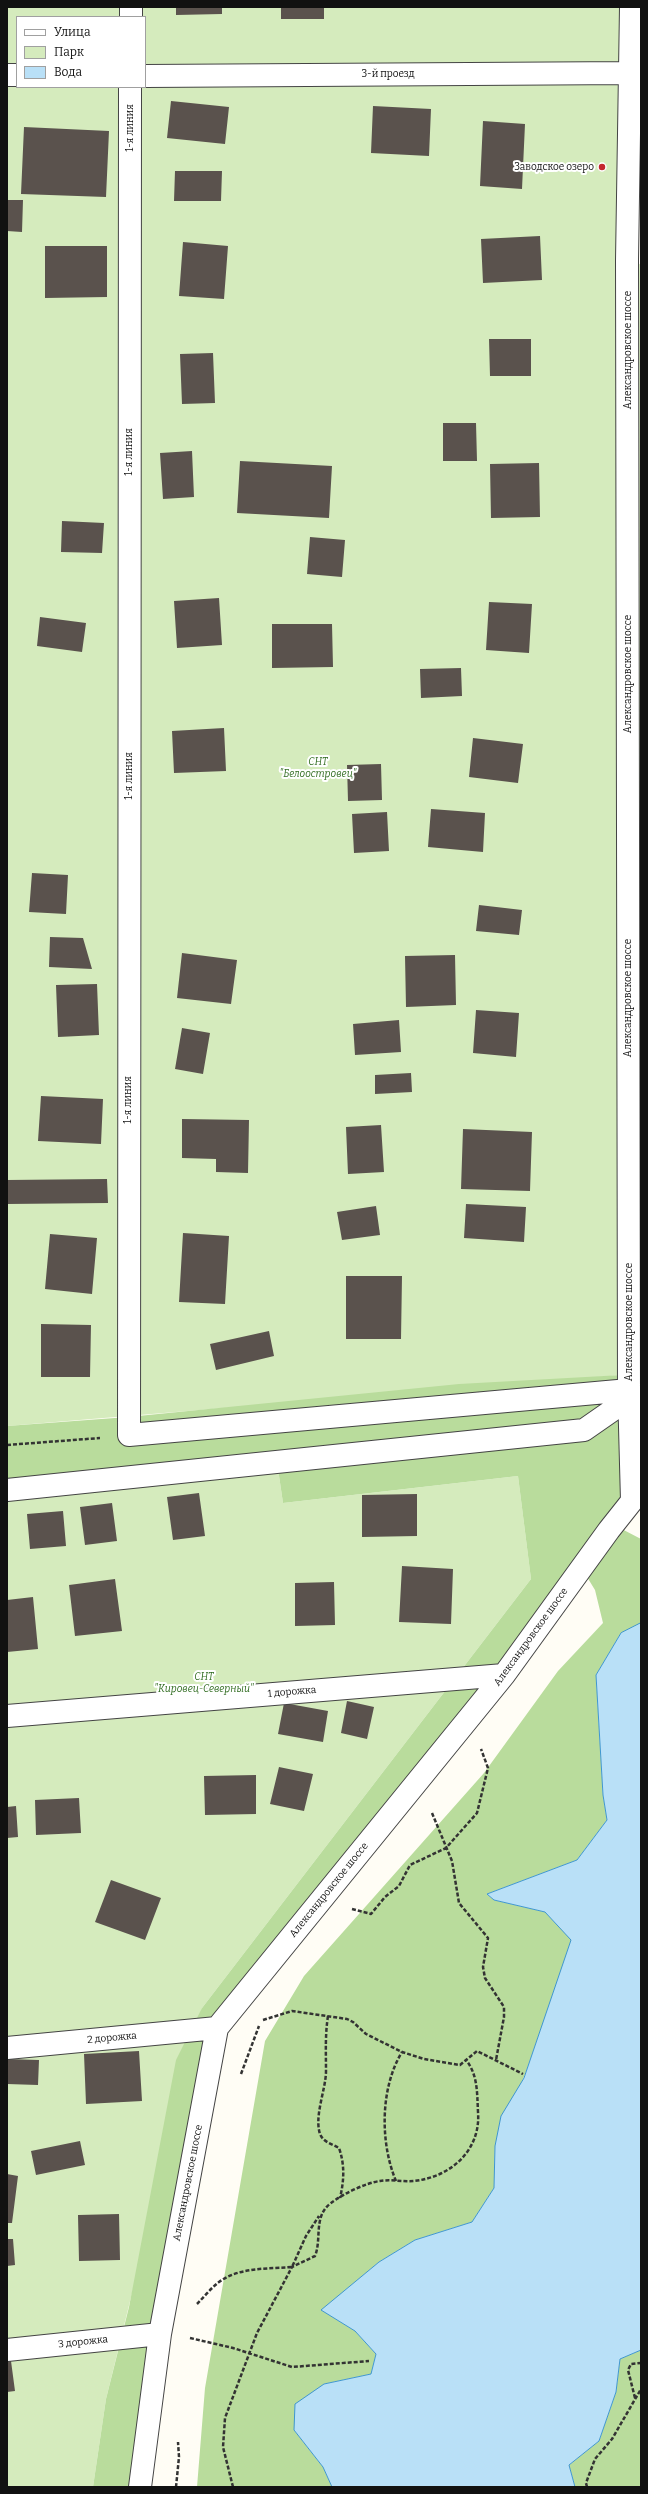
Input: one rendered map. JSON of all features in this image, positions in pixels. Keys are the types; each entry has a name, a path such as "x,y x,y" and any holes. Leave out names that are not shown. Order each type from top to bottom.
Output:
{"street":[{"name":"Александровское шоссе","path":"140,2487 160,2334 217,2028 504,1675 608,1530 637,1508 629,1394 634,242 634,86 632,7"},
{"name":"3-й проезд","path":"146,76 634,86"},
{"name":"1-я линия","path":"128,1436 130,88"},
{"path":"128,1436 158,1432 629,1394"},
{"path":"7,1490 584,1430 629,1394"},
{"name":"1 дорожка","path":"7,1716 504,1675"},
{"name":"2 дорожка","path":"7,2048 217,2028"},
{"name":"3 дорожка","path":"7,2350 160,2334"}],"path":[{"path":"7,1445 128,1436"},
{"path":"349,1909 371,1914 384,1897 399,1886 410,1865 446,1848 477,1813 488,1768 478,1739 467,1720"},
{"path":"430,1809 452,1861 459,1903 488,1938 484,1967 485,1978 504,2007 504,2016 496,2060"},
{"path":"261,2020 292,2012 328,2016 353,2022 366,2034 402,2052 424,2059 460,2065 477,2051 523,2074"},
{"path":"239,2079 263,2015"},
{"path":"328,2016 325,2037 326,2072 321,2101 320,2133 323,2140 339,2148 342,2156 344,2182 340,2199"},
{"path":"396,2181 387,2155 384,2123 392,2070 402,2052"},
{"path":"233,2487 223,2447 225,2418 257,2333 292,2267 306,2236 320,2215 330,2204 340,2199 381,2181 432,2177 458,2164 475,2140 479,2128 477,2090 474,2070 466,2060"},
{"path":"196,2305 218,2282 230,2275 248,2270 292,2267 315,2256 319,2247 320,2215"},
{"path":"186,2342 186,2337 250,2353 292,2367 369,2361"},
{"path":"635,2398 628,2370 631,2364 641,2363"},
{"path":"587,2487 586,2483 595,2459 612,2439 641,2390"},
{"path":"176,2487 179,2457 177,2434"}],"green space":[{"name":"СНТ \"Белоостровец\"","path":"7,7 641,7 628,272 641,263 641,1280 625,1280 622,1375 7,1426"},
{"path":"622,1375 626,1497 609,1530 225,2018 140,2487 93,2487 106,2399 129,2307 176,2060 202,2008 531,1579 518,1476 283,1503 277,1462 7,1490 7,1426 128,1417 459,1384"},
{"name":"СНТ \"Кировец-Северный\"","path":"277,1462 283,1503 518,1476 531,1579 202,2008 106,2399 93,2487 7,2487 7,1490"},
{"path":"616,1526 641,1539 641,1623 621,1633 596,1675 603,1795 607,1820 577,1860 487,1894 494,1900 545,1912 572,1940 526,2072 495,2146 494,2188 472,2222 415,2240 379,2262 322,2310 355,2331 376,2354 371,2374 324,2384 294,2430 323,2467 332,2487 197,2487 205,2388 265,2041 304,1976 484,1773 558,1671 603,1623 595,1590 584,1572"},
{"path":"641,2350 641,2487 575,2487 569,2465 599,2441 616,2392 620,2359"}],"water":[{"path":"641,1623 641,2350 620,2359 616,2392 599,2441 569,2465 575,2487 332,2487 323,2467 294,2430 295,2404 324,2384 371,2374 376,2354 355,2331 321,2310 379,2262 415,2240 472,2222 494,2188 495,2146 501,2116 524,2078 571,1940 545,1912 494,1900 487,1894 577,1860 607,1820 603,1795 596,1675 621,1633"}],"building":[{"path":"176,7 222,7 222,14 176,15"},
{"path":"281,7 324,7 324,19 281,19"},
{"path":"171,101 229,107 225,144 167,138"},
{"path":"373,106 431,109 429,156 371,153"},
{"path":"483,121 525,124 522,189 480,186"},
{"path":"24,127 109,131 106,197 21,194"},
{"path":"175,171 222,171 221,201 174,201"},
{"path":"7,200 23,200 22,232 7,231"},
{"path":"540,236 542,280 483,283 481,239"},
{"path":"183,242 228,246 224,299 179,296"},
{"path":"45,246 107,246 107,297 45,298"},
{"path":"489,339 531,339 531,376 490,376"},
{"path":"213,353 215,403 182,404 180,354"},
{"path":"443,423 476,423 477,461 443,461"},
{"path":"192,451 194,497 163,499 160,453"},
{"path":"240,461 332,466 329,518 237,513"},
{"path":"539,463 540,517 491,518 490,464"},
{"path":"62,521 104,523 102,553 61,552"},
{"path":"310,537 345,540 342,577 307,574"},
{"path":"219,598 222,645 177,648 174,601"},
{"path":"489,602 532,604 529,653 486,650"},
{"path":"40,617 86,623 82,652 37,646"},
{"path":"272,624 332,624 333,667 272,668"},
{"path":"461,668 462,696 421,698 420,669"},
{"path":"224,728 226,771 174,773 172,731"},
{"path":"473,738 523,744 518,783 469,777"},
{"path":"381,764 382,800 348,801 347,765"},
{"path":"431,809 485,813 483,852 428,847"},
{"path":"387,812 389,851 354,853 352,814"},
{"path":"32,873 68,875 66,914 29,912"},
{"path":"479,905 522,910 519,935 476,931"},
{"path":"50,937 83,938 92,969 49,967"},
{"path":"182,953 237,960 231,1004 177,998"},
{"path":"455,955 456,1005 406,1007 405,956"},
{"path":"97,984 99,1035 58,1037 56,985"},
{"path":"476,1010 519,1013 516,1057 473,1053"},
{"path":"399,1020 401,1052 355,1055 353,1024"},
{"path":"182,1028 210,1033 203,1074 175,1069"},
{"path":"411,1073 412,1092 375,1094 375,1075"},
{"path":"41,1096 103,1099 101,1144 38,1141"},
{"path":"182,1119 249,1120 248,1173 216,1172 216,1159 182,1158"},
{"path":"381,1125 384,1172 348,1174 346,1127"},
{"path":"463,1129 532,1132 530,1191 461,1189"},
{"path":"107,1179 108,1203 7,1204 7,1180"},
{"path":"466,1204 526,1207 524,1242 464,1238"},
{"path":"376,1206 380,1235 342,1240 337,1212"},
{"path":"183,1233 229,1236 225,1304 179,1302"},
{"path":"50,1234 97,1238 92,1294 45,1289"},
{"path":"346,1276 402,1276 401,1339 346,1339"},
{"path":"41,1324 91,1325 90,1377 41,1377"},
{"path":"269,1331 274,1356 216,1370 210,1344"},
{"path":"199,1493 205,1536 173,1540 167,1497"},
{"path":"417,1494 417,1536 362,1537 362,1495"},
{"path":"112,1503 117,1541 85,1545 80,1507"},
{"path":"63,1511 66,1546 30,1549 27,1514"},
{"path":"402,1566 453,1569 451,1624 399,1622"},
{"path":"115,1579 122,1631 75,1636 69,1585"},
{"path":"334,1582 335,1625 295,1626 295,1583"},
{"path":"33,1597 38,1649 7,1652 7,1600"},
{"path":"347,1701 374,1707 367,1739 341,1733"},
{"path":"284,1703 328,1711 323,1742 278,1734"},
{"path":"279,1767 313,1774 304,1811 270,1804"},
{"path":"256,1775 256,1814 205,1815 204,1776"},
{"path":"79,1798 81,1833 36,1835 35,1800"},
{"path":"16,1806 18,1837 7,1838 7,1807"},
{"path":"111,1880 161,1898 145,1940 95,1922"},
{"path":"139,2051 142,2101 86,2104 84,2054"},
{"path":"7,2059 39,2060 38,2085 7,2084"},
{"path":"80,2141 85,2165 36,2175 31,2151"},
{"path":"7,2174 18,2176 12,2223 7,2223"},
{"path":"119,2214 120,2260 79,2261 78,2215"},
{"path":"7,2239 13,2239 15,2265 7,2266"},
{"path":"11,2361 15,2391 7,2392 7,2362"}],"place":[{"name":"Заводское озеро","path":"602,167"}]}
